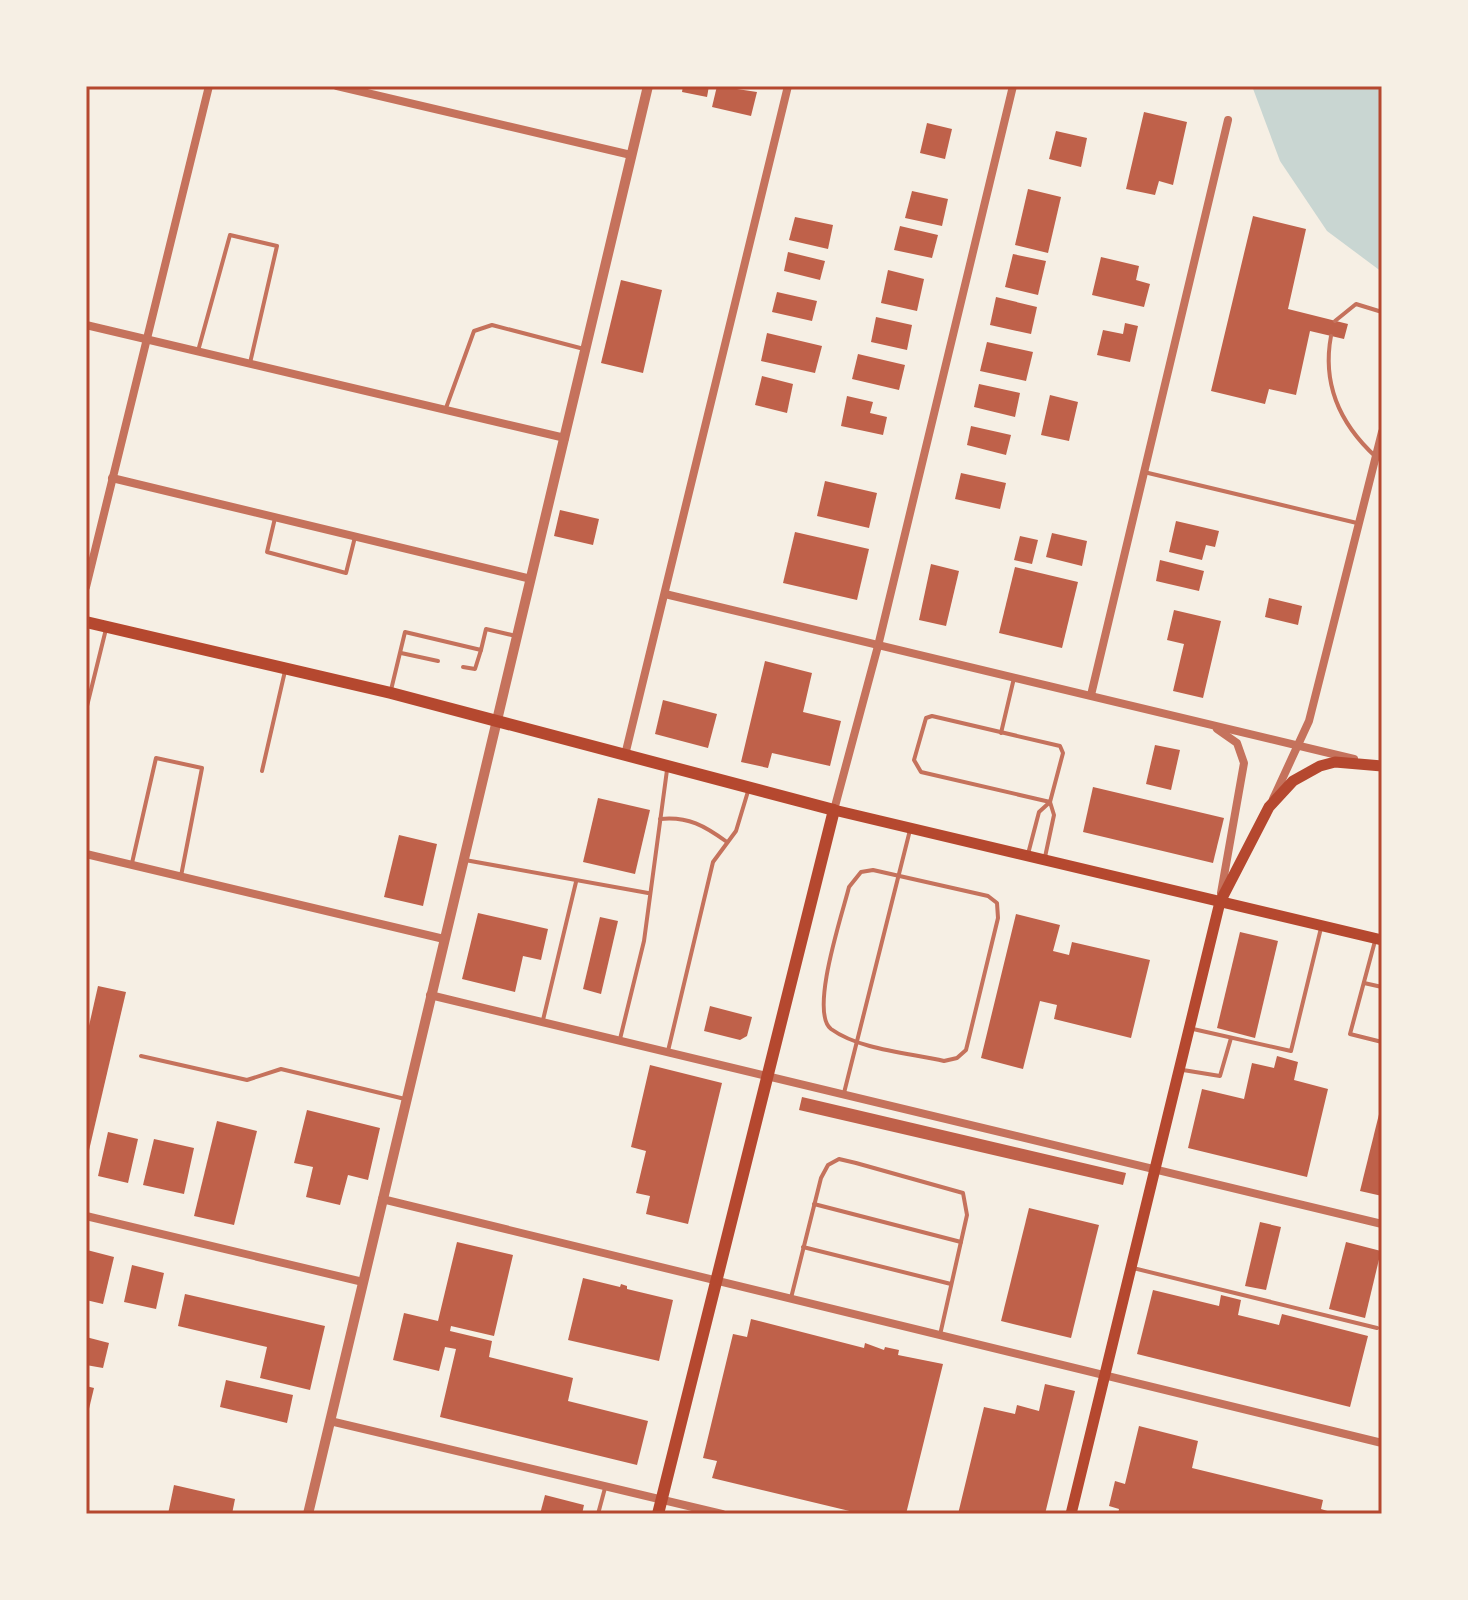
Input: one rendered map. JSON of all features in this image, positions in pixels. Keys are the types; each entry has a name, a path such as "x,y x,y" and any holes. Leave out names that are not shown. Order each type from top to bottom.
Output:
{"main road":[{"path":"86,622 391,693 834,810 1379,939"},
{"path":"1071,1514 1220,902 1269,807 1293,781 1320,766 1342,762 1382,766"},
{"path":"658,1514 834,810"}],"street":[{"path":"86,587 209,86"},
{"path":"337,86 631,155"},
{"path":"308,1514 648,86"},
{"path":"625,755 788,86"},
{"path":"834,810 878,646 1013,86"},
{"path":"1091,695 1228,120"},
{"path":"86,325 565,438"},
{"path":"1269,807 1309,721 1382,432"},
{"path":"112,478 531,579"},
{"path":"665,594 1382,766"},
{"path":"1206,723 1237,743 1244,763 1220,902"},
{"path":"86,854 444,939"},
{"path":"430,995 1382,1224"},
{"path":"382,1199 1382,1443"},
{"path":"86,1216 363,1282"},
{"path":"330,1421 722,1514"}],"lane":[{"path":"198,351 230,235 265,242 277,246 250,363"},
{"path":"1335,321 1356,304 1382,312"},
{"path":"446,409 474,331 480,328 492,325 586,350"},
{"path":"1331,336 1328,373 1335,399 1347,426 1376,457"},
{"path":"1144,472 1360,524"},
{"path":"275,518 267,552 346,573 355,537"},
{"path":"86,710 106,627"},
{"path":"463,667 475,669 486,629 516,636"},
{"path":"391,693 405,632 481,650"},
{"path":"400,653 438,661"},
{"path":"262,771 286,669"},
{"path":"1001,733 1014,678"},
{"path":"1044,860 1054,815 1050,802 1063,753 1060,746 932,716 926,718 914,760 915,768 1050,802"},
{"path":"132,865 156,758 202,768 181,876"},
{"path":"620,1039 644,941 648,893 668,766"},
{"path":"668,1051 713,862 736,831 750,788"},
{"path":"1028,856 1039,812 1050,802"},
{"path":"659,820 688,820 703,825 727,842"},
{"path":"844,1093 911,828"},
{"path":"462,859 648,893"},
{"path":"873,870 899,875 988,896 997,903 998,918 966,1050 957,1058 944,1061 857,1040 831,1028 822,1011 849,887 861,872 873,870"},
{"path":"543,1021 576,882"},
{"path":"1189,1028 1291,1051 1321,926"},
{"path":"1379,939 1350,1034 1382,1042"},
{"path":"1364,983 1382,987"},
{"path":"1179,1069 1220,1076 1231,1038"},
{"path":"141,1056 247,1080 281,1069 405,1099"},
{"path":"791,1298 814,1204 828,1165 839,1159 856,1163 963,1193 967,1215 940,1335"},
{"path":"814,1204 961,1242"},
{"path":"803,1247 951,1284"},
{"path":"1130,1267 1377,1328"},
{"path":"598,1514 605,1486"}],"shaded area":[{"path":"1252,86 1382,86 1382,272 1327,231 1280,161"}],"building":[{"path":"683,86 709,86 707,97 682,92"},
{"path":"717,86 757,92 751,116 712,107"},
{"path":"1144,112 1187,122 1173,185 1159,181 1155,195 1126,189"},
{"path":"927,123 952,129 945,159 920,153"},
{"path":"1056,131 1087,138 1081,167 1049,159"},
{"path":"1028,189 1061,197 1048,253 1015,245"},
{"path":"912,191 948,199 942,226 905,218"},
{"path":"1253,216 1306,229 1288,309 1348,324 1344,339 1310,331 1296,395 1269,389 1265,404 1211,391"},
{"path":"795,217 833,225 828,249 789,240"},
{"path":"900,226 938,235 932,258 894,250"},
{"path":"788,252 825,261 820,280 784,271"},
{"path":"1013,254 1046,261 1038,295 1005,287"},
{"path":"1101,257 1139,266 1136,280 1150,284 1144,307 1092,295"},
{"path":"888,270 924,279 917,311 881,303"},
{"path":"621,280 662,290 643,373 601,363"},
{"path":"777,292 817,301 812,321 772,312"},
{"path":"996,297 1037,307 1031,334 990,325"},
{"path":"876,317 912,325 907,350 871,342"},
{"path":"1125,323 1138,326 1130,362 1097,355 1103,330 1123,334"},
{"path":"767,333 822,346 815,373 761,361"},
{"path":"987,342 1033,352 1026,381 980,371"},
{"path":"858,354 905,365 899,390 852,379"},
{"path":"762,376 793,384 787,413 755,405"},
{"path":"979,384 1020,393 1015,417 974,407"},
{"path":"1050,395 1078,402 1069,441 1041,435"},
{"path":"847,396 873,402 870,413 887,417 883,435 841,426"},
{"path":"971,426 1011,435 1006,455 967,445"},
{"path":"961,473 1006,483 1000,509 955,499"},
{"path":"825,481 877,493 869,528 817,516"},
{"path":"560,510 599,519 593,545 554,536"},
{"path":"1176,521 1219,531 1215,547 1206,545 1202,560 1169,552"},
{"path":"795,532 869,549 857,600 783,583"},
{"path":"1052,533 1087,541 1082,566 1046,557"},
{"path":"1020,536 1038,540 1032,564 1014,560"},
{"path":"1160,560 1204,571 1199,591 1156,581"},
{"path":"931,564 959,571 946,626 919,620"},
{"path":"1015,567 1078,582 1062,648 999,633"},
{"path":"1269,598 1302,606 1298,625 1265,617"},
{"path":"1174,610 1221,621 1203,698 1173,691 1184,644 1167,640"},
{"path":"765,661 812,673 803,712 841,721 830,766 772,753 768,768 741,762"},
{"path":"663,700 717,714 708,748 655,734"},
{"path":"1155,745 1180,750 1171,790 1146,784"},
{"path":"1093,787 1224,818 1213,863 1083,832"},
{"path":"598,798 650,810 635,874 583,862"},
{"path":"399,835 437,844 423,906 384,897"},
{"path":"478,913 548,929 541,960 523,956 515,992 462,979"},
{"path":"1016,914 1060,925 1053,951 1069,955 1072,942 1150,960 1131,1038 1054,1019 1057,1005 1040,1001 1023,1069 981,1058"},
{"path":"600,917 618,921 601,994 583,989"},
{"path":"1240,932 1278,941 1255,1038 1217,1028"},
{"path":"98,986 126,992 87,1159 86,1039"},
{"path":"710,1006 752,1017 747,1036 740,1040 704,1031"},
{"path":"1277,1056 1298,1062 1294,1080 1328,1089 1307,1177 1188,1148 1202,1089 1244,1099 1252,1063 1274,1068"},
{"path":"650,1065 722,1083 688,1224 646,1214 650,1196 636,1193 646,1151 631,1147"},
{"path":"802,1097 1126,1173 1123,1185 799,1110"},
{"path":"1382,1102 1382,1196 1360,1191"},
{"path":"307,1110 380,1128 368,1180 348,1175 340,1205 306,1197 313,1167 294,1163"},
{"path":"217,1121 257,1131 234,1225 194,1216"},
{"path":"108,1132 138,1139 128,1183 98,1176"},
{"path":"154,1139 194,1148 184,1194 143,1185"},
{"path":"1029,1208 1099,1225 1071,1338 1001,1321"},
{"path":"1260,1222 1281,1227 1266,1290 1245,1286"},
{"path":"457,1242 513,1255 494,1336 451,1326 450,1331 492,1341 489,1357 573,1378 568,1401 648,1421 637,1465 440,1417 456,1349 445,1347 439,1371 393,1360 404,1313 438,1321"},
{"path":"1346,1242 1381,1251 1365,1318 1329,1309"},
{"path":"87,1250 114,1257 103,1304 86,1300"},
{"path":"132,1265 164,1273 156,1309 124,1302"},
{"path":"583,1278 620,1287 621,1284 627,1289 673,1300 659,1361 568,1340"},
{"path":"1153,1290 1219,1306 1221,1295 1241,1300 1238,1315 1279,1325 1282,1314 1368,1336 1350,1407 1137,1354"},
{"path":"185,1294 325,1326 310,1390 260,1378 267,1347 178,1326"},
{"path":"751,1319 864,1348 865,1343 884,1350 885,1347 899,1350 898,1355 943,1364 906,1514 862,1514 712,1478 717,1461 703,1458 733,1334 747,1337"},
{"path":"86,1337 109,1343 103,1368 86,1365"},
{"path":"226,1380 293,1395 287,1423 220,1407"},
{"path":"1045,1384 1075,1391 1045,1514 958,1514 984,1407 1015,1414 1017,1405 1039,1411"},
{"path":"86,1386 94,1388 88,1413 86,1412"},
{"path":"1139,1426 1198,1441 1192,1468 1323,1500 1321,1509 1337,1514 1118,1514 1119,1509 1109,1506 1115,1481 1125,1484"},
{"path":"174,1485 235,1499 232,1514 168,1514"},
{"path":"545,1495 584,1505 582,1514 540,1514"}]}
